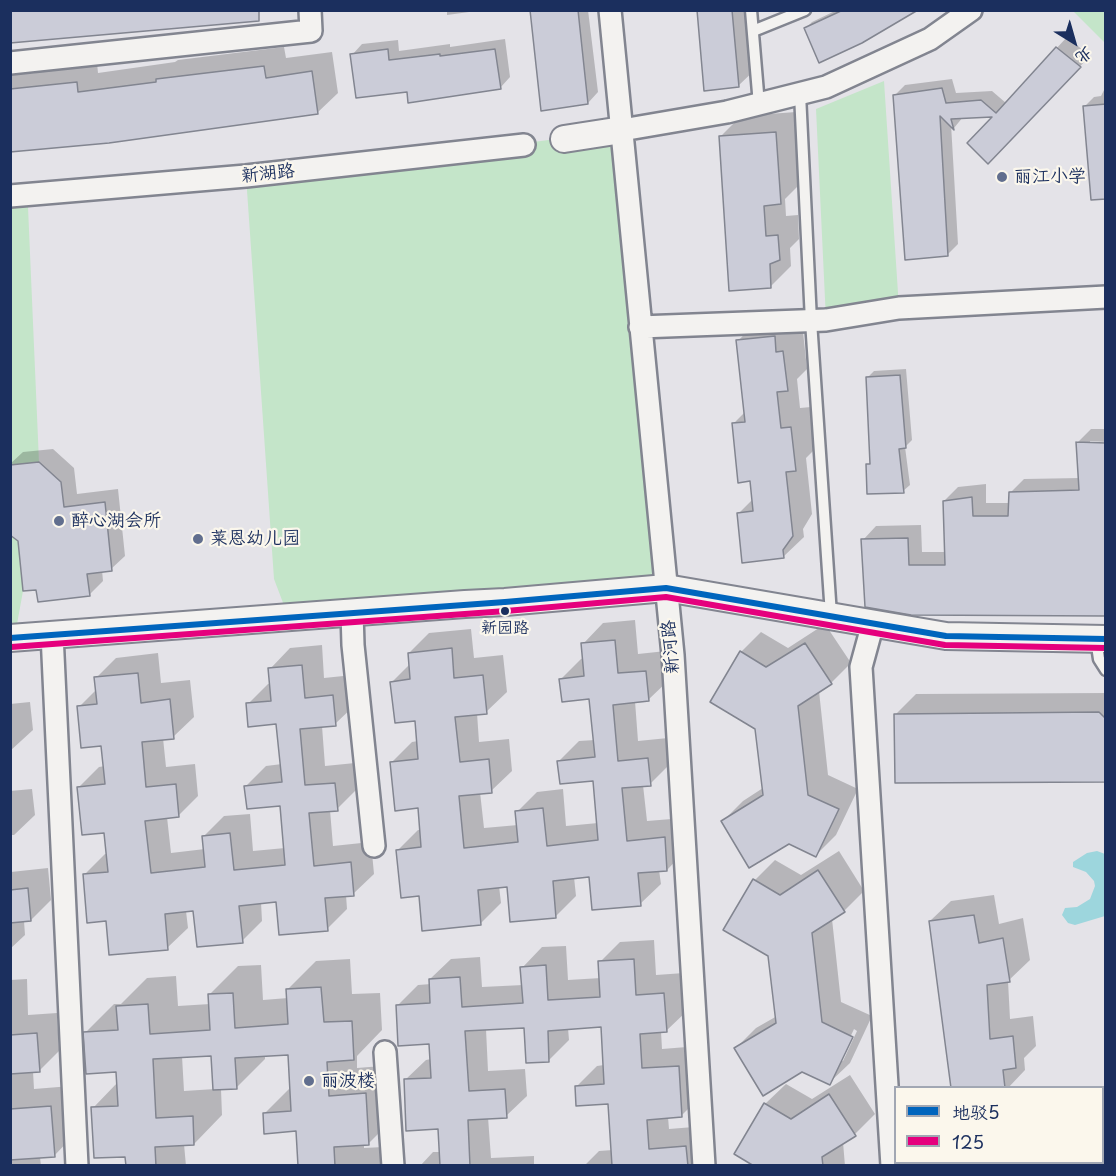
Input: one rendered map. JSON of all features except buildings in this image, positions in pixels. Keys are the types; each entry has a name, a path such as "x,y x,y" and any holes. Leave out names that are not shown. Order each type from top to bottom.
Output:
{"street":[{"path":"10,63 312,31 310,10"},
{"name":"新河路","path":"610,10 673,655 704,1166"},
{"path":"564,140 759,105 826,87 930,39 971,10"},
{"name":"新湖路","path":"10,196 246,176 525,145"},
{"path":"640,327 811,321 899,308 1106,297"},
{"path":"10,638 666,588 946,636 1101,639"},
{"path":"352,612 353,645 374,846"},
{"path":"873,623 861,667 892,1166"},
{"path":"52,634 77,1166"},
{"path":"385,1052 393,1166"},
{"path":"899,1166 916,1164"}],"lane":[{"path":"751,10 759,105"},
{"path":"753,31 805,10"},
{"path":"800,94 811,321 831,616"},
{"path":"1101,639 1099,659 1106,670"}],"green space":[{"path":"1073,11 1105,11 1105,43"},
{"path":"884,81 899,308 826,320 816,109"},
{"path":"622,130 666,585 285,608 274,579 246,176 401,160"},
{"path":"28,207 39,462 11,465 11,208"},
{"path":"10,535 18,541 23,591 17,624 11,625"}],"water":[{"path":"1097,851 1105,854 1105,916 1075,925 1068,923 1062,915 1065,908 1077,907 1090,899 1095,886 1094,881 1086,872 1073,867 1073,862 1087,853"}],"transit line":[{"name":"地驳5","path":"10,638 666,588 946,636 1106,639"},
{"name":"125","path":"11,647 666,597 945,645 1106,648"}],"place":[{"name":"丽江小学","path":"1002,177"},
{"name":"醉心湖会所","path":"59,521"},
{"name":"莱恩幼儿园","path":"198,539"},
{"name":"新园路","path":"505,611"},
{"name":"丽波楼","path":"309,1081"}]}
